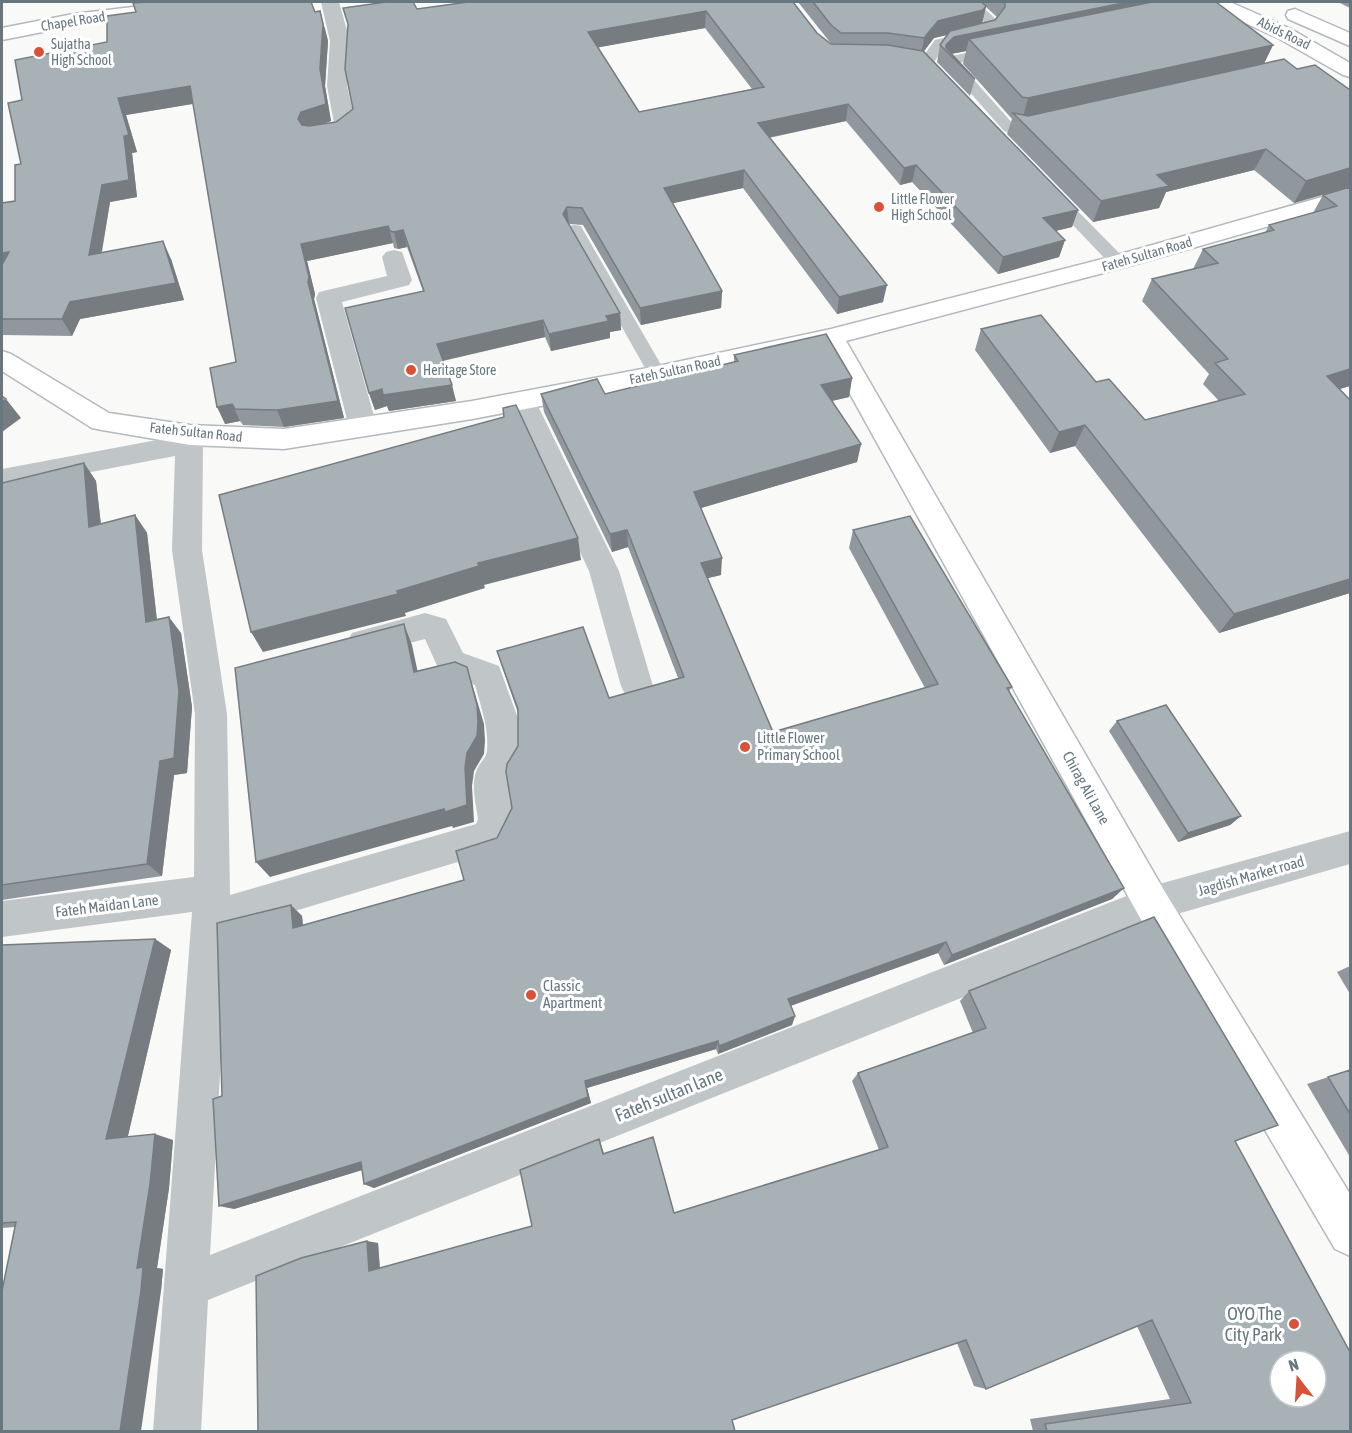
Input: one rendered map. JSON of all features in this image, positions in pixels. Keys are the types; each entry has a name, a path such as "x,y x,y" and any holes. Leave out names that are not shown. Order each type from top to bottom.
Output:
{"street":[{"path":"66,2 73,20"},
{"name":"Chapel Road","path":"2,34 73,20 217,2"},
{"path":"316,135 338,131 345,125 337,86 340,41 330,2"},
{"name":"Abids Road","path":"1212,4 1270,25 1350,71"},
{"path":"1274,6 1350,40"},
{"name":"Fateh Sultan Road","path":"2,360 102,421 190,439 284,439 658,375 831,337 1118,262 1350,196"},
{"path":"363,427 328,298 400,280 394,257"},
{"name":"Chirag Ali Lane","path":"831,337 1152,904 1350,1234"},
{"path":"522,400 604,571 637,686"},
{"path":"2,479 190,439 188,550 223,678 211,714 211,905 177,1431"},
{"name":"Fateh Maidan Lane","path":"2,919 211,905 488,837 496,820 491,786 493,772 503,760 503,724 488,676 465,669 450,661 443,640 435,628 425,626 338,649"},
{"name":"Jagdish Market road","path":"1152,904 1350,848"},
{"name":"Fateh sultan lane","path":"187,1286 1152,904"}],"lane":[{"path":"958,96 921,61 940,43 985,32 992,22 969,2"},
{"path":"1013,48 956,59 951,63 1009,128 1021,131 1055,123"},
{"path":"1314,65 1334,60"},
{"path":"975,113 999,138"},
{"path":"1039,180 1118,262"},
{"path":"575,230 658,375"}],"building":[{"path":"311,2 315,12 320,11 323,24 320,69 326,104 301,112 298,119 302,125 309,126 336,122 353,109 345,69 348,24 343,8 386,2 413,2 417,9 468,2 793,2 817,33 831,44 888,45 923,51 1078,210 1043,218 1065,240 1003,257 916,165 904,168 848,104 758,123 887,285 839,297 744,170 664,188 722,291 640,308 582,208 567,207 563,214 620,313 606,316 609,321 549,334 543,320 437,344 452,385 383,395 382,389 369,393 345,308 424,291 403,230 390,231 388,226 301,244 309,277 308,282 338,401 277,410 235,409 232,404 217,407 210,368 236,362 190,86 118,98 129,135 124,136 129,180 102,185 89,255 163,241 176,283 70,302 62,319 2,319 2,265 9,252 2,253 2,203 15,201 15,165 21,164 8,103 22,100 15,60 107,42 107,16 136,12 133,3","holes":["706,11 764,87 639,112 588,32"]},
{"path":"813,2 981,2 986,6 983,10 938,21 924,38 888,33 841,33 831,25"},
{"path":"1002,2 1128,2 954,37 946,48 975,79 940,45 950,31 995,20 1005,7"},
{"path":"1152,2 1216,2 1273,45 1028,98 1022,97 969,39"},
{"path":"1284,59 1297,69 1315,65 1350,90 1350,168 1306,181 1266,149 1157,175 1169,186 1101,201 1013,113 1028,116"},
{"path":"1350,187 1350,369 1327,376 1350,400 1350,579 1234,614 1085,425 1059,432 981,329 1041,315 1096,382 1109,379 1145,420 1245,394 1215,363 1228,359 1152,279 1218,263 1203,249 1274,230 1269,225 1337,206 1323,195"},
{"path":"826,334 852,378 821,385 861,444 694,492 722,558 701,563 773,732 938,684 853,530 910,516 1012,687 1007,688 1124,888 952,955 946,942 788,999 795,1016 719,1046 718,1041 585,1081 588,1097 364,1184 361,1162 219,1206 213,1099 222,1096 217,923 291,905 293,928 464,880 456,851 497,838 512,808 506,772 507,764 518,746 518,709 497,651 583,627 609,698 684,677 627,530 610,534 541,394 597,379 605,394 738,361 734,355"},
{"path":"516,405 578,538 478,563 479,566 397,591 398,594 251,632 219,495 504,417 503,408"},
{"path":"84,463 89,527 135,515 146,622 169,617 179,691 174,758 160,761 147,864 2,885 2,483"},
{"path":"404,624 414,672 455,662 467,667 477,705 478,722 477,736 467,753 465,768 467,805 445,812 444,809 256,862 235,668"},
{"path":"1166,705 1241,816 1188,833 1117,721"},
{"path":"1154,917 1278,1125 1235,1141 1350,1352 1350,1431 1047,1431 1045,1424 1191,1403 1152,1320 986,1389 966,1340 732,1420 735,1431 258,1431 256,1276 301,1258 367,1241 369,1271 532,1226 520,1170 599,1139 603,1154 653,1137 674,1213 888,1147 858,1073 986,1028 969,991"},
{"path":"155,939 106,1139 155,1134 137,1268 143,1267 141,1291 120,1431 2,1431 2,1291 16,1222 2,1223 2,945"},
{"path":"1350,1070 1350,1114 1328,1077"}],"place":[{"name":"Sujatha High School","path":"39,52"},
{"name":"Little Flower High School","path":"879,207"},
{"name":"Heritage Store","path":"411,370"},
{"name":"Little Flower Primary School","path":"745,747"},
{"name":"Classic Apartment","path":"531,995"},
{"name":"OYO The City Park","path":"1294,1324"}]}
